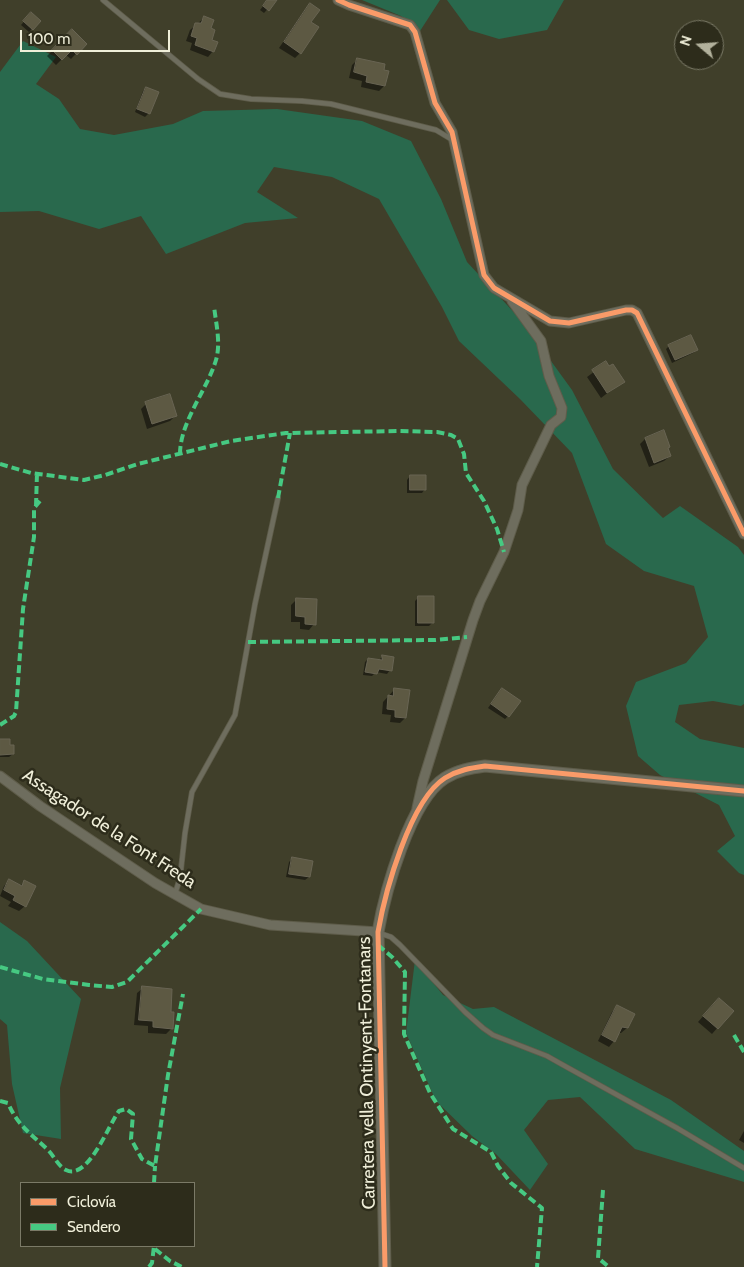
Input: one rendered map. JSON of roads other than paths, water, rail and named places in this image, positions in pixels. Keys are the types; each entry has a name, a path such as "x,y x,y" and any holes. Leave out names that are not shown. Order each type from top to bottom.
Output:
{"street":[{"path":"338,0 410,26 415,32 434,103 452,132 456,143 484,275 494,288 550,321 569,323 626,310 632,310 637,313 740,518 744,534"},
{"path":"416,813 423,781 472,620 504,552 518,510 522,485 551,425 560,417 562,408 549,376 541,342 509,296"},
{"name":"Carretera vella Ontinyent-Fontanars","path":"385,1267 378,932 384,901 398,858 416,813 426,796 445,778 466,769 485,766 744,791"},
{"name":"Assagador de la Font Freda","path":"0,776 48,812 155,883 201,909 270,925 378,932"}],"lane":[{"path":"103,0 198,79 220,94 251,99 331,104 436,130 448,136 456,143"},
{"path":"175,894 180,878 192,792 235,715 255,604 278,498"},
{"path":"378,932 391,937 465,1012 493,1035 563,1064 744,1168"}]}
